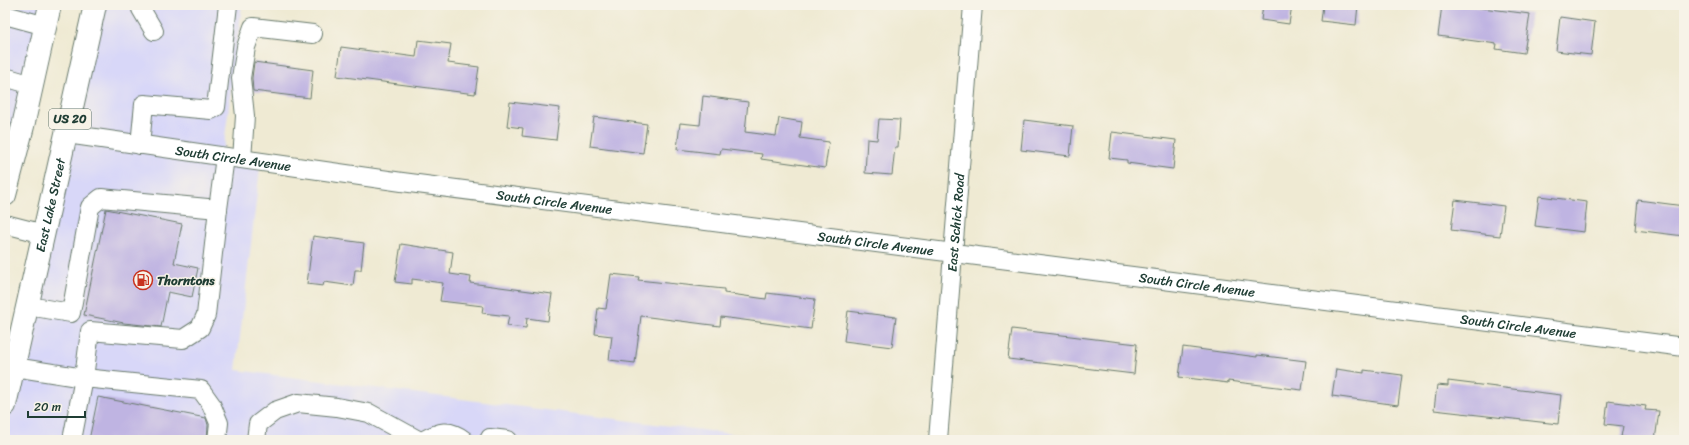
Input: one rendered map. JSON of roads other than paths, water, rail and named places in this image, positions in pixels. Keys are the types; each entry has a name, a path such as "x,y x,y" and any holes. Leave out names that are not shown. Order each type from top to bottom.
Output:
{"main road":[{"path":"5,195 50,5"},
{"name":"East Lake Street","path":"5,405 95,5"}],"street":[{"path":"141,5 141,9 154,32"},
{"path":"140,145 144,104 199,110 211,110 216,107 228,5"},
{"name":"East Schick Road","path":"938,440 973,5"},
{"path":"5,15 46,26"},
{"path":"28,306 71,313 90,331 183,339 200,328 206,315 218,209 245,116 241,78 246,47 253,27 313,34"},
{"path":"5,77 32,85"},
{"name":"South Circle Avenue","path":"67,134 402,182 1684,347"},
{"path":"71,313 90,207 101,198 218,209"},
{"path":"5,224 44,234"},
{"path":"72,440 84,378 90,331"},
{"path":"14,367 84,378 200,390 211,404 219,423 217,440"},
{"path":"256,440 258,424 275,411 298,403 336,407 369,413 418,440"},
{"path":"424,440 440,432 458,434 464,440"},
{"path":"489,440 490,438 508,440"}],"place":[{"name":"Thorntons","path":"143,280"}]}
